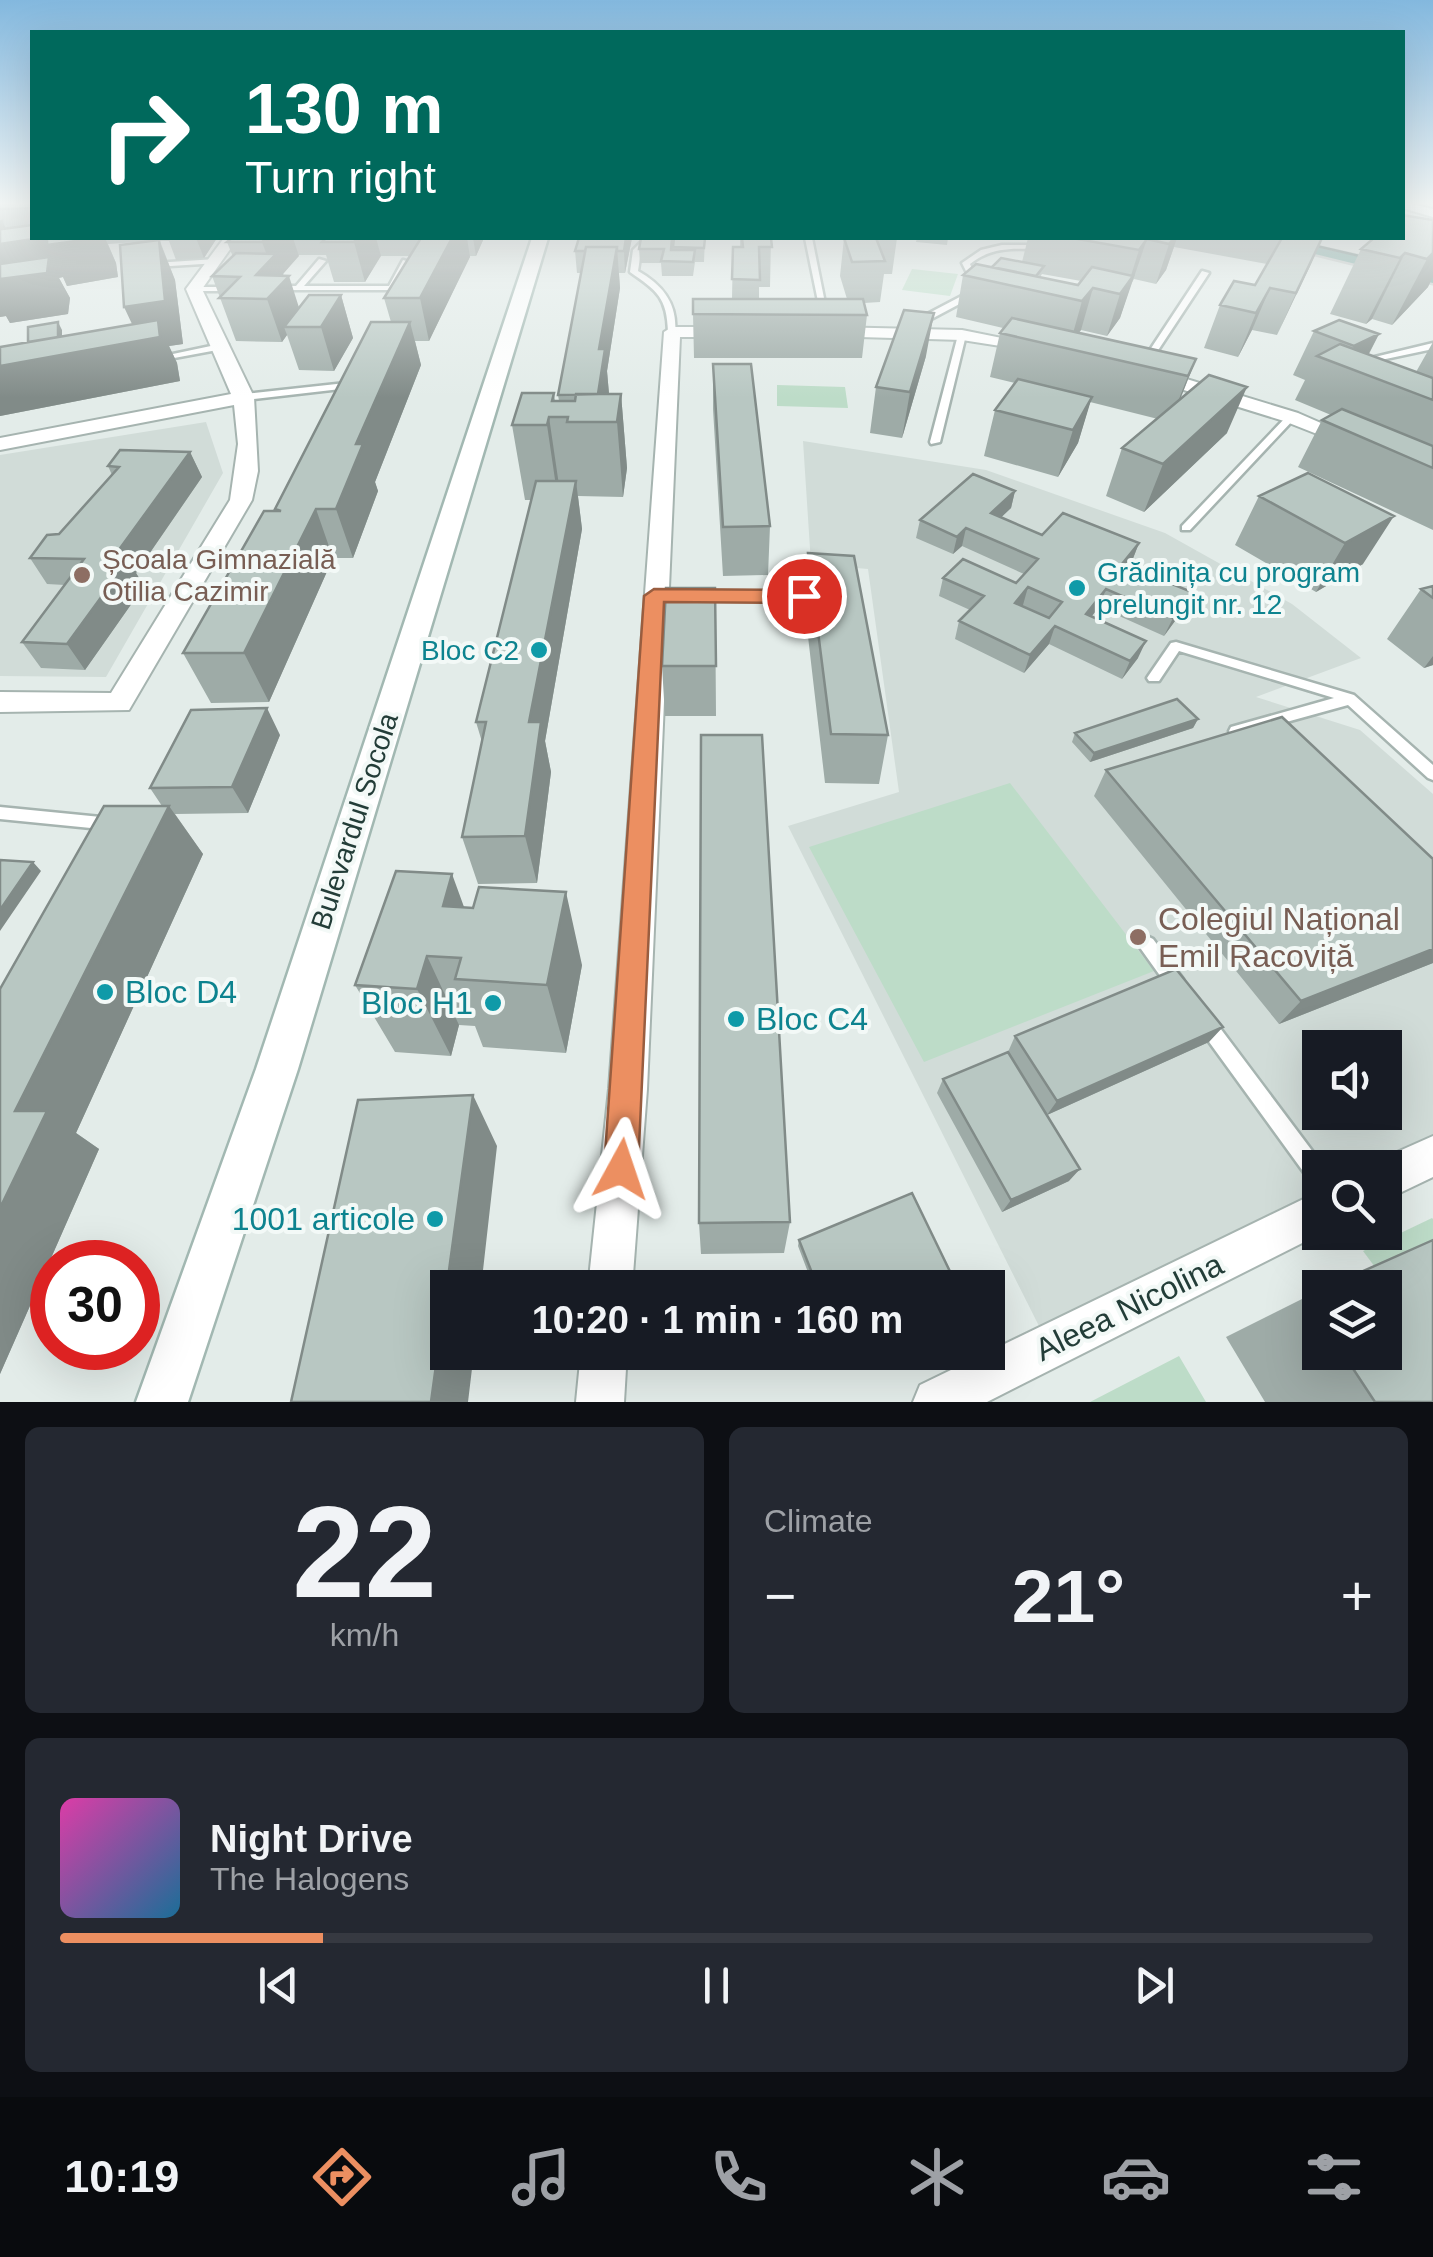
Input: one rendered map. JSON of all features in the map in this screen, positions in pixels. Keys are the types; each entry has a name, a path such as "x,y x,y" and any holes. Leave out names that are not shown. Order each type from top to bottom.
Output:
{"main road":[{"name":"Bulevardul Socola","path":"162,1402 276,1069 531,267"},
{"path":"1410,267 1433,278"}],"street":[{"path":"0,702 118,702 241,500 249,473 245,397 225,346 194,289 212,267"},
{"path":"612,1270 628,1090 672,332 742,332"},
{"path":"820,332 962,335 1044,349"},
{"path":"1132,369 1292,417 1362,445"},
{"path":"0,444 245,397"},
{"path":"1402,1172 1433,1156"},
{"name":"Aleea Nicolina","path":"937,1402 1302,1221"},
{"path":"600,1402 603,1370"}],"lane":[{"path":"299,288 317,267"},
{"path":"264,288 397,288 404,267"},
{"path":"635,267 634,272 658,284 672,306 672,332"},
{"path":"812,267 820,332"},
{"path":"968,267 979,290"},
{"path":"1132,369 1206,273"},
{"path":"194,289 246,288"},
{"path":"911,332 936,310 979,290 994,293"},
{"path":"935,442 962,335"},
{"path":"152,360 225,346"},
{"path":"1362,361 1433,346"},
{"path":"352,403 369,368"},
{"path":"245,397 360,385"},
{"path":"1186,528 1292,417"},
{"path":"654,596 840,596"},
{"path":"1154,678 1176,646 1350,699 1433,774"},
{"path":"1224,736 1298,710 1350,699"},
{"path":"0,813 114,824 104,840"},
{"path":"1147,944 1302,1154"}],"shaded area":[{"name":"Școala Gimnazială Otilia Cazimir","path":"206,422 223,473 106,677 0,676 0,455"},
{"name":"Colegiul Național Emil Racoviță","path":"803,441 986,470 1165,533 1292,604 1361,658 1256,697 1360,730 1433,794 1433,1153 1402,1163 1402,1150 1302,1150 1302,1214 1044,1336 788,826 899,792 868,569 811,564"}],"green space":[{"path":"912,269 958,274 950,296 902,290"},
{"path":"777,385 845,387 848,408 777,406"},
{"path":"1010,783 1154,971 924,1062 809,847"},
{"path":"1433,1219 1433,1345 1402,1303 1402,1270 1377,1270 1363,1251 1402,1250 1402,1232"},
{"path":"1179,1356 1206,1402 1090,1402"}],"building":[{"path":"0,267 48,267 47,273 0,279"},
{"path":"121,267 162,267 165,301 124,307"},
{"path":"221,267 263,267 256,275 289,276 267,299 219,298 240,277 212,276"},
{"path":"403,267 436,267 420,298 384,298"},
{"path":"582,267 613,267 599,349 605,349 598,394 558,395"},
{"path":"732,267 760,267 760,280 732,279"},
{"path":"972,267 993,267 1078,285 1092,267 1133,276 1120,294 1093,288 1082,301 963,275"},
{"path":"994,267 1043,267 1036,276"},
{"path":"1265,267 1308,267 1296,293 1270,288 1256,313 1220,305 1234,281 1255,285"},
{"path":"309,295 341,295 321,327 284,327"},
{"path":"693,299 863,299 867,315 693,314"},
{"path":"904,310 934,313 910,392 876,387"},
{"path":"1012,318 1196,359 1188,376 1000,333"},
{"path":"158,320 160,337 0,366 0,347"},
{"path":"1339,320 1379,334 1354,346 1314,331"},
{"path":"58,322 58,337 28,342 28,327"},
{"path":"371,322 410,322 356,444 363,444 336,509 316,509 244,653 183,653 264,511 281,511 275,509"},
{"path":"1340,344 1433,378 1433,400 1317,356"},
{"path":"713,364 751,364 770,526 723,527"},
{"path":"1209,375 1247,387 1163,464 1122,448"},
{"path":"1018,379 1092,397 1073,430 995,410"},
{"path":"522,393 554,393 552,401 575,401 576,394 621,394 617,422 567,422 568,417 549,417 547,425 512,425"},
{"path":"1342,409 1433,446 1433,468 1322,420"},
{"path":"120,450 190,452 113,558 129,559 67,644 22,642 84,559 30,558 47,535 59,534 119,467 108,466"},
{"path":"1308,473 1394,516 1345,543 1259,496"},
{"path":"973,474 1015,491 991,513 1042,535 1063,513 1139,543 1122,564 1192,592 1173,618 1106,589 1086,614 1146,641 1130,661 1055,626 1030,655 959,621 984,596 943,578 963,559 1016,583 1038,559 966,528 957,537 920,520","holes":["1028,587 1062,602 1049,618 1015,603"]},
{"path":"536,481 576,481 529,722 541,722 525,836 462,837 486,722 476,722"},
{"path":"808,553 854,556 888,735 831,734"},
{"path":"1433,586 1433,598 1421,589"},
{"path":"666,588 715,588 716,666 662,666"},
{"path":"1177,699 1198,719 1094,753 1075,733"},
{"path":"267,708 232,787 150,788 191,710"},
{"name":"Colegiul Național Emil Racoviță","path":"1282,717 1433,859 1433,949 1301,1001 1106,770"},
{"name":"Bloc C4","path":"701,735 762,735 790,1222 699,1223"},
{"path":"104,806 169,806 15,1111 47,1111 0,1208 0,989"},
{"path":"0,860 33,862 0,910"},
{"path":"396,871 452,874 443,906 473,908 479,887 566,892 547,985 455,979 461,958 427,956 417,989 355,985"},
{"path":"1176,969 1223,1027 1057,1101 1015,1036"},
{"path":"1008,1052 1080,1169 1011,1200 943,1079"},
{"path":"473,1095 449,1270 430,1270 430,1370 435,1370 431,1402 291,1402 358,1100"},
{"path":"912,1193 949,1270 811,1270 799,1240"},
{"path":"1433,1240 1433,1402 1375,1402 1354,1370 1402,1370 1402,1270 1366,1270"}],"tram line":[{"path":"1409,267 1433,273"}],"place":[{"name":"Școala Gimnazială Otilia Cazimir","path":"82,575"},
{"name":"Grădinița cu program prelungit nr. 12","path":"1077,588"},
{"name":"Bloc C2","path":"539,650"},
{"name":"Colegiul Național Emil Racoviță","path":"1138,937"},
{"name":"Bloc D4","path":"105,992"},
{"name":"Bloc H1","path":"493,1003"},
{"name":"Bloc C4","path":"736,1019"},
{"name":"1001 articole","path":"435,1219"}],"route":[{"path":"621,1169 654,596 804,596"}]}
